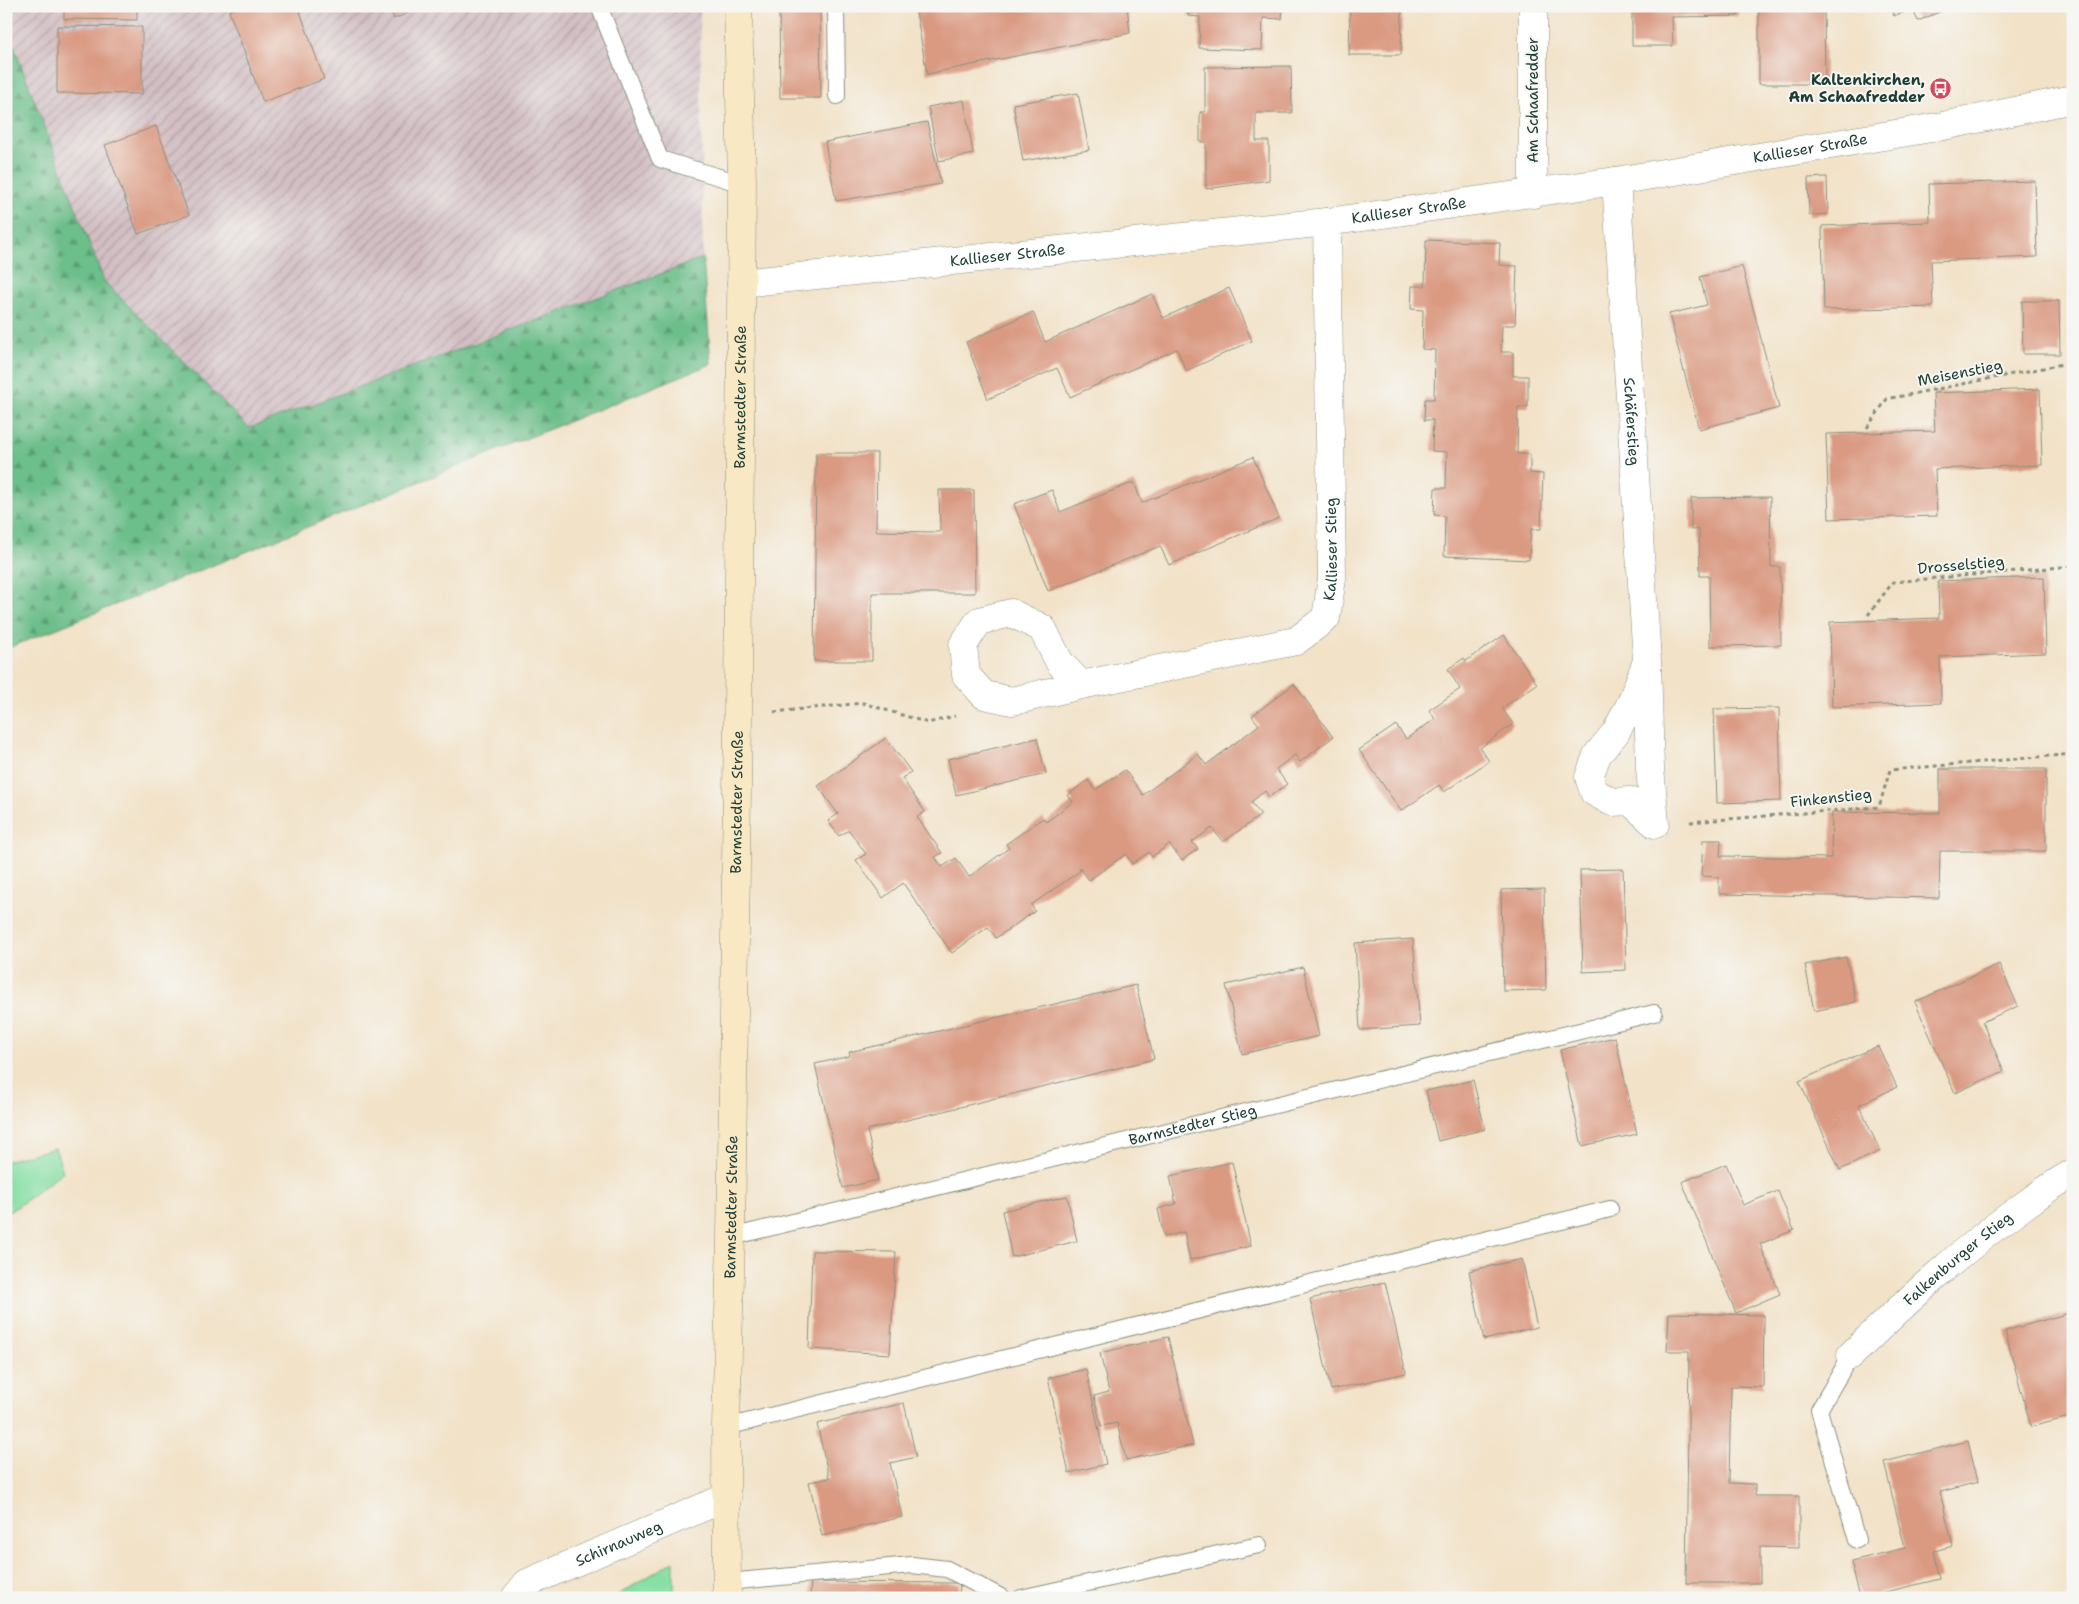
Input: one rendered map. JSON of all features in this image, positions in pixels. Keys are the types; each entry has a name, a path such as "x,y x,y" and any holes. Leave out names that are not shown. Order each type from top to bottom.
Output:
{"main road":[{"name":"Barmstedter Straße","path":"727,1590 726,1427 731,1238 738,716 742,184 738,6"}],"street":[{"name":"Am Schaafredder","path":"1533,6 1533,194"},
{"name":"Kallieser Straße","path":"741,283 1327,222 1533,194 1943,126 2073,100"},
{"name":"Schäferstieg","path":"1616,181 1647,661 1650,768 1655,824"},
{"name":"Kallieser Stieg","path":"1081,684 1296,641 1326,618 1332,578 1327,222"},
{"name":"Schäferstieg","path":"1647,661 1631,703 1616,732 1597,755 1590,777 1594,792 1612,802 1630,801 1655,824"},
{"name":"Falkenburger Stieg","path":"1851,1355 1921,1287 1996,1225 2058,1181 2073,1173"},
{"name":"Schirnauweg","path":"515,1598 527,1583 727,1497"}],"lane":[{"path":"599,6 660,159 742,184"},
{"path":"836,6 837,96"},
{"name":"Barmstedter Stieg","path":"731,1238 1654,1013"},
{"path":"726,1427 1610,1209"},
{"path":"1851,1355 1818,1410 1856,1540"},
{"path":"1021,1598 1258,1545"},
{"path":"727,1590 912,1565 947,1569 1003,1598"}],"path":[{"name":"Meisenstieg","path":"1866,428 1887,399 2073,362"},
{"name":"Drosselstieg","path":"1868,615 1893,582 2073,566"},
{"path":"738,716 863,703 928,723 956,715"},
{"name":"Finkenstieg","path":"1655,824 1879,807 1890,770 2073,754"}],"shaded area":[{"path":"6,6 700,6 703,258 249,428 104,281 6,26"}],"green space":[{"path":"6,26 104,281 249,428 703,258 711,364 6,649"},
{"path":"55,1148 63,1172 17,1207 6,1212 6,1161"},
{"path":"674,1561 674,1598 613,1598"}],"building":[{"path":"64,6 137,6 137,20 64,19"},
{"path":"240,6 298,6 324,79 263,102 229,11"},
{"path":"389,6 424,6 394,19"},
{"path":"779,6 820,6 821,98 780,98"},
{"path":"915,6 1127,6 1130,33 927,74"},
{"path":"1189,6 1283,6 1282,19 1263,18 1262,50 1199,48 1200,17 1188,16"},
{"path":"1350,6 1430,6 1430,8 1402,8 1401,55 1349,55"},
{"path":"1632,6 1738,6 1738,16 1672,17 1673,46 1632,46"},
{"path":"1759,6 1824,6 1825,84 1759,84"},
{"path":"1890,6 1953,6 1918,21 1912,8 1894,16"},
{"path":"57,26 142,27 142,94 57,93"},
{"path":"1291,66 1292,113 1256,113 1256,141 1269,141 1269,180 1206,189 1206,142 1200,142 1200,112 1205,112 1205,67"},
{"path":"1078,93 1089,150 1023,161 1013,104"},
{"path":"964,100 973,154 939,161 928,107"},
{"path":"927,122 941,184 836,201 825,142"},
{"path":"156,126 189,215 138,234 105,145"},
{"path":"1827,177 1828,214 1809,215 1808,178"},
{"path":"2035,181 2037,257 1931,261 1933,307 1824,310 1822,226 1930,222 1929,184"},
{"path":"1426,240 1500,243 1499,265 1517,266 1515,325 1502,325 1501,352 1513,352 1513,376 1528,376 1528,407 1518,407 1517,454 1530,454 1530,473 1543,474 1541,529 1531,529 1529,560 1444,556 1445,516 1434,515 1435,488 1446,488 1447,452 1432,451 1433,420 1424,420 1425,399 1434,399 1435,350 1422,349 1423,310 1411,309 1412,286 1425,286"},
{"path":"1742,266 1779,408 1699,429 1669,314 1707,305 1700,277"},
{"path":"1229,288 1252,341 1186,371 1177,349 1070,397 1057,368 988,399 966,342 1033,312 1045,342 1152,294 1163,318"},
{"path":"2022,301 2059,301 2060,354 2023,354"},
{"path":"2040,389 2042,465 1935,469 1937,516 1829,519 1826,434 1935,431 1933,393"},
{"path":"816,453 877,453 876,531 940,532 939,490 974,490 975,593 872,593 872,661 814,661"},
{"path":"1253,457 1279,518 1169,565 1160,546 1048,591 1014,504 1052,490 1060,512 1134,482 1142,503"},
{"path":"1770,497 1771,567 1780,567 1781,645 1710,646 1709,576 1700,576 1699,529 1691,530 1691,498"},
{"path":"2044,577 2046,653 1940,657 1941,703 1832,707 1830,622 1939,618 1938,581"},
{"path":"1504,635 1537,684 1502,708 1513,724 1480,748 1489,761 1444,792 1439,785 1401,811 1359,750 1396,725 1406,739 1435,719 1429,710 1460,689 1448,669 1464,658 1466,661"},
{"path":"1294,684 1333,737 1300,762 1295,755 1276,769 1287,784 1269,797 1265,791 1251,802 1261,815 1223,842 1212,828 1192,842 1198,849 1182,860 1169,844 1152,857 1149,852 1132,864 1126,854 1089,880 1080,868 1080,871 1031,905 1035,911 996,938 988,927 952,953 903,883 883,898 856,860 866,854 849,830 839,836 828,821 838,814 818,786 886,738 911,772 902,778 925,812 917,817 942,853 935,857 942,867 956,858 969,877 1009,848 1006,844 1043,818 1046,822 1073,802 1068,795 1088,780 1095,790 1125,770 1143,795 1198,754 1206,765 1259,725 1252,716"},
{"path":"1779,708 1781,801 1717,803 1714,709"},
{"path":"1037,738 1046,774 956,795 948,759"},
{"path":"1940,769 2046,769 2046,851 1940,851 1939,898 1719,894 1719,877 1701,876 1703,840 1721,840 1720,856 1831,858 1832,812 1940,813"},
{"path":"1623,869 1626,970 1583,972 1580,870"},
{"path":"1544,889 1546,990 1503,991 1501,890"},
{"path":"1413,939 1420,1026 1360,1030 1355,943"},
{"path":"1846,957 1856,1002 1814,1011 1805,965"},
{"path":"1999,964 2018,1006 1982,1022 2004,1071 1955,1093 1915,1002"},
{"path":"1303,967 1319,1036 1242,1054 1226,985"},
{"path":"1136,985 1154,1059 867,1130 878,1180 843,1188 815,1064 850,1056 849,1052"},
{"path":"1615,1037 1637,1134 1582,1146 1560,1050"},
{"path":"1878,1046 1897,1087 1859,1105 1880,1151 1840,1170 1799,1081"},
{"path":"1473,1080 1485,1129 1438,1141 1426,1091"},
{"path":"1232,1162 1251,1246 1190,1260 1184,1232 1164,1237 1158,1209 1176,1204 1170,1176"},
{"path":"1726,1164 1743,1205 1778,1191 1794,1230 1760,1244 1780,1294 1736,1313 1682,1182"},
{"path":"1067,1196 1077,1241 1012,1257 1002,1211"},
{"path":"812,1251 896,1252 890,1354 809,1349"},
{"path":"1522,1259 1537,1327 1484,1340 1469,1271"},
{"path":"1385,1282 1406,1373 1331,1390 1310,1299"},
{"path":"2073,1312 2073,1363 2070,1363 2073,1375 2073,1416 2031,1427 2005,1331"},
{"path":"1669,1313 1764,1315 1763,1387 1731,1386 1729,1483 1755,1484 1755,1496 1799,1496 1799,1548 1760,1547 1760,1583 1686,1583 1689,1351 1667,1351"},
{"path":"1168,1337 1193,1445 1126,1460 1117,1423 1101,1426 1094,1396 1109,1392 1100,1353"},
{"path":"1086,1369 1106,1464 1069,1473 1048,1378"},
{"path":"904,1403 916,1457 890,1463 902,1517 822,1536 809,1482 829,1478 817,1424"},
{"path":"1968,1441 1978,1482 1940,1492 1953,1546 1934,1551 1940,1579 1877,1594 1878,1598 1860,1598 1851,1561 1905,1548 1884,1462"},
{"path":"811,1582 960,1583 959,1598 810,1598"}],"place":[{"name":"Kaltenkirchen, Am Schaafredder","path":"1941,89"}]}
